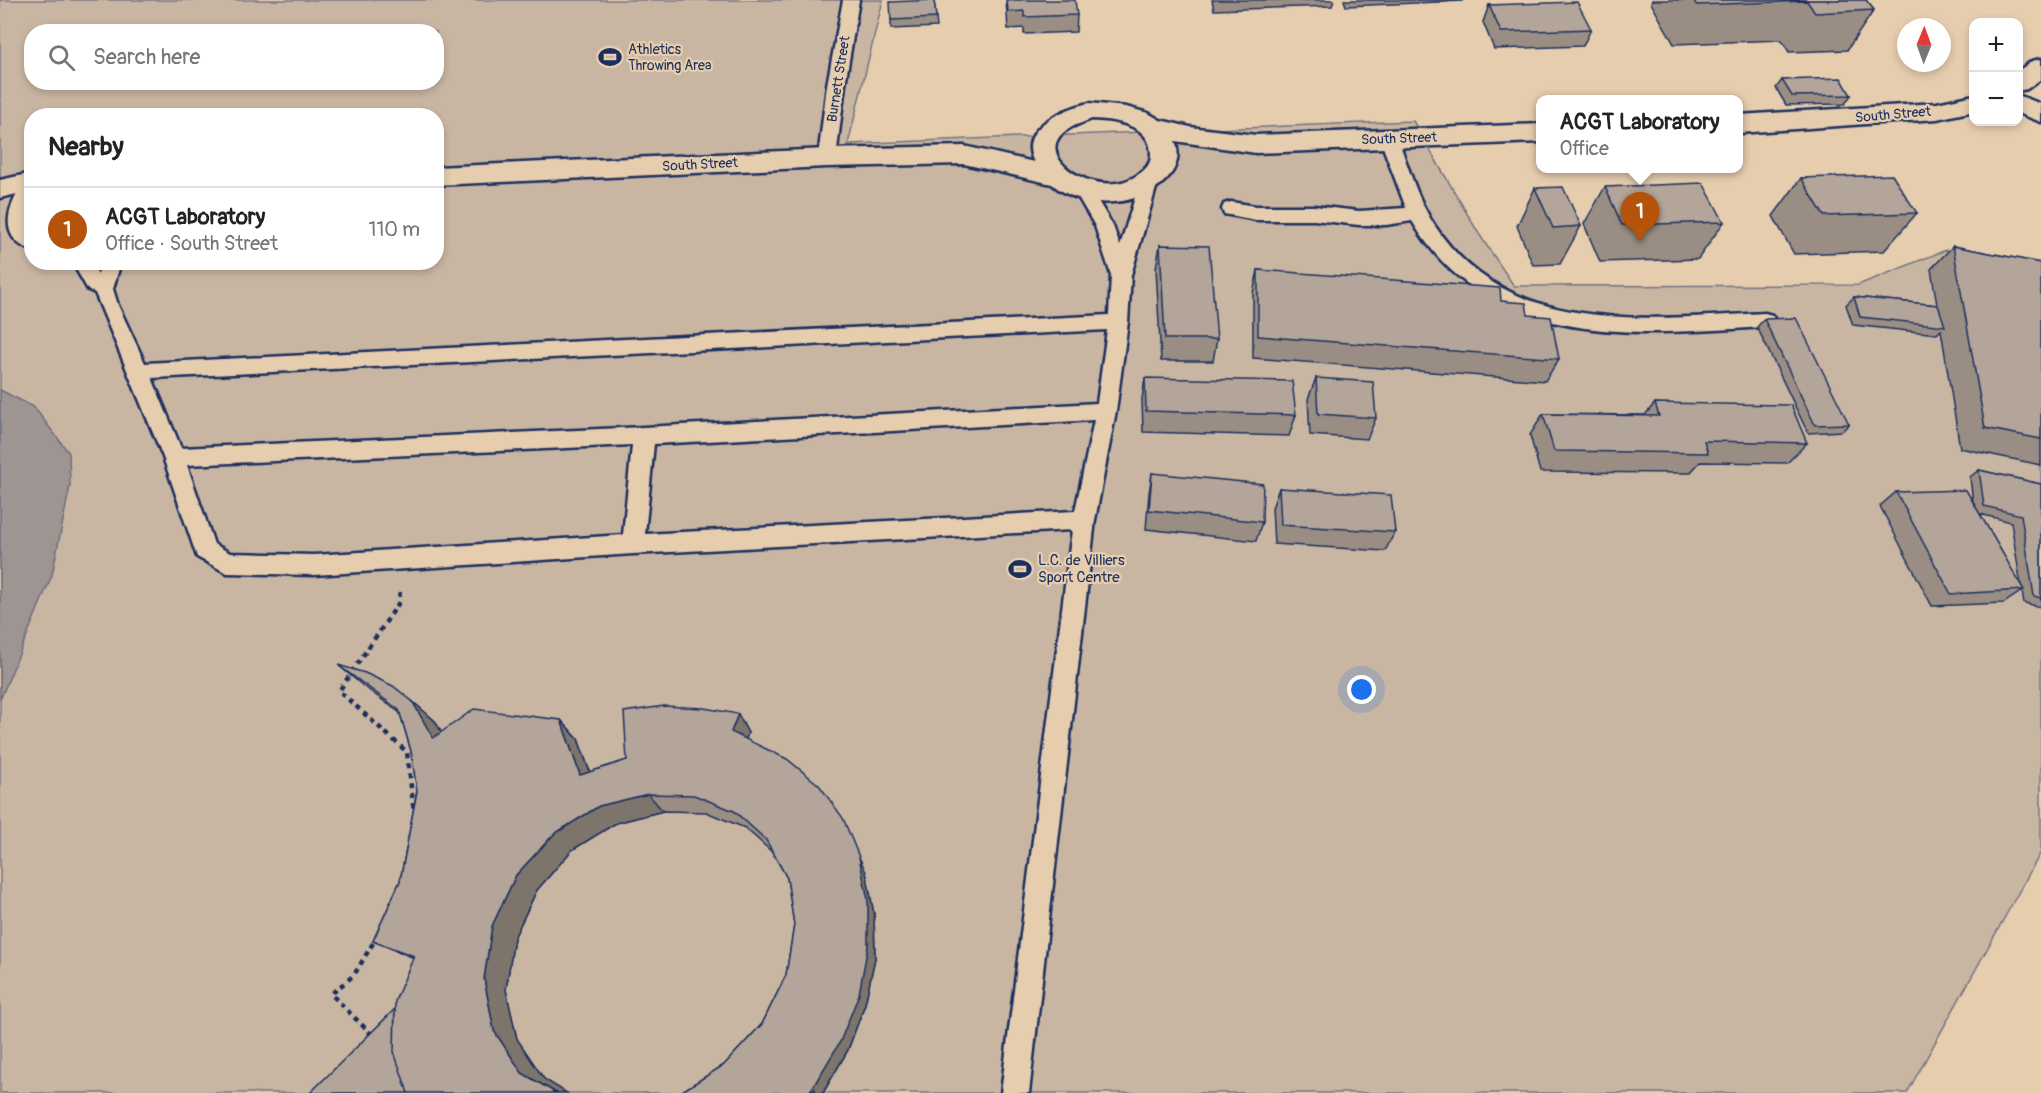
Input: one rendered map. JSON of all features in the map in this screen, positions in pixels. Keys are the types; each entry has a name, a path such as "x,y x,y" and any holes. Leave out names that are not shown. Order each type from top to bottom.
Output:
{"street":[{"path":"2023,80 2041,67"},
{"name":"South Street","path":"1743,124 1869,117 1937,111 1969,104"},
{"path":"2023,105 2041,114"},
{"path":"1106,111 1138,118 1151,127 1163,144 1156,172 1135,188 1118,192 1083,190 1055,176 1046,165 1042,153 1049,131 1073,115 1106,111"},
{"name":"South Street","path":"1151,127 1190,136 1256,144 1536,133"},
{"name":"South Street","path":"444,176 827,158 964,155 1019,142 1049,131"},
{"name":"South Street","path":"1156,172 1256,144"},
{"name":"South Street","path":"964,155 1055,176"},
{"path":"0,189 24,184"},
{"path":"17,223 24,204"}],"lane":[{"name":"Burnett Street","path":"827,158 836,85 851,0"},
{"path":"1389,139 1428,231 1468,274 1529,309 1553,317 1614,326 1765,320"},
{"path":"1015,1093 1084,520 1106,411 1118,322 1121,275 1156,172"},
{"path":"1083,190 1104,226 1121,275"},
{"path":"1231,209 1256,213 1314,213 1359,218 1386,218 1419,213"},
{"path":"86,270 95,285 103,289"},
{"path":"109,270 103,289 108,305 139,371 174,456 205,550 226,563 314,565 633,544 1084,520"},
{"path":"139,371 1118,322"},
{"path":"174,456 644,436 1106,411"},
{"path":"633,544 644,436"}],"path":[{"path":"405,559 398,604 339,691 406,752 414,815"},
{"path":"372,1035 331,994 354,975 382,930"}],"shaded area":[{"name":"L.C. de Villiers Sport Centre","path":"0,0 883,0 848,144 1413,121 1479,234 1514,286 1858,285 1946,250 2041,274 2041,852 1907,1093 0,1093"},
{"path":"0,390 34,407 69,453 70,486 52,575 0,700"}],"building":[{"path":"934,0 936,18 891,20 890,2"},
{"path":"1007,0 1075,0 1077,15 1024,17 1024,11 1008,12"},
{"path":"1693,0 1866,0 1874,10 1815,13 1807,1 1696,5"},
{"path":"1577,2 1591,29 1501,32 1489,5"},
{"path":"1841,78 1851,95 1792,96 1782,80"},
{"path":"1892,175 1917,213 1824,216 1801,178"},
{"path":"1703,183 1724,222 1622,225 1605,187"},
{"path":"1563,187 1581,226 1553,228 1535,188"},
{"path":"1160,245 1209,246 1217,339 1165,339"},
{"path":"1953,246 2041,263 2041,439 1985,428"},
{"path":"1258,270 1500,288 1501,301 1526,303 1528,315 1551,317 1559,359 1258,336"},
{"path":"1854,297 1938,305 1945,326 1860,317"},
{"path":"1796,318 1849,424 1815,425 1764,319"},
{"path":"1145,378 1292,381 1296,415 1146,411"},
{"path":"1316,378 1373,382 1376,418 1318,414"},
{"path":"1655,403 1791,405 1807,443 1704,441 1708,453 1554,451 1543,414 1659,416"},
{"path":"1979,470 2041,484 2041,598 2034,596 2021,515 1984,506"},
{"path":"1152,473 1263,484 1262,522 1149,510"},
{"path":"1279,488 1391,495 1395,532 1281,525"},
{"path":"1966,490 2024,590 1951,594 1896,492"},
{"path":"338,665 365,673 393,686 412,701 433,738 474,709 561,720 580,775 627,760 624,712 664,706 704,708 738,714 731,732 787,759 819,785 843,818 859,857 868,900 868,946 859,994 840,1042 808,1093 679,1093 724,1065 762,1024 786,975 794,925 787,878 766,840 734,811 694,795 648,794 599,806 554,834 516,875 492,926 484,979 494,1031 522,1073 556,1093 408,1093 394,1052 395,1001 414,956 373,941 400,881 417,791 411,751 399,710"},
{"path":"395,1009 394,1052 408,1093 310,1093"}],"place":[{"name":"Athletics Throwing Area","path":"610,57"},
{"name":"ACGT Laboratory","path":"1640,242"},
{"name":"L.C. de Villiers Sport Centre","path":"1020,569"}]}
